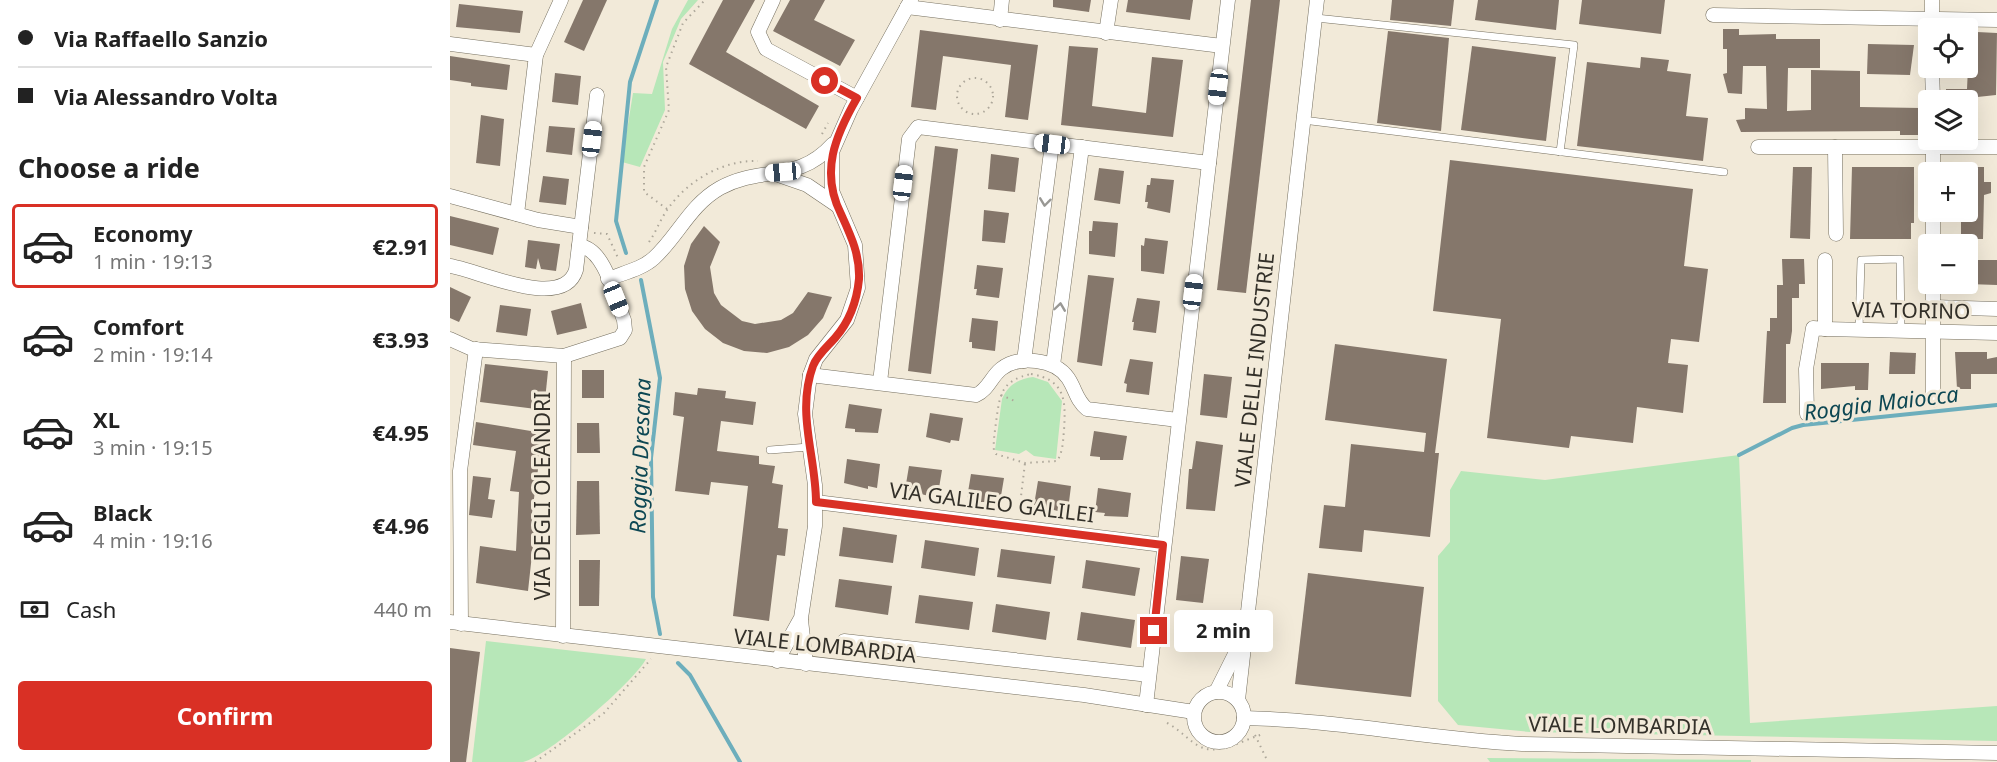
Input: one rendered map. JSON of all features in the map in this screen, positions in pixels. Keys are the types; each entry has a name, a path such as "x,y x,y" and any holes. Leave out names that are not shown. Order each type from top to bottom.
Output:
{"street":[{"path":"517,214 536,55 561,0"},
{"path":"773,0 758,32 766,49 857,98"},
{"path":"1000,20 1002,0"},
{"path":"1106,33 1111,0"},
{"path":"1146,705 1228,0"},
{"name":"VIALE DELLE INDUSTRIE","path":"1238,700 1317,0"},
{"path":"1932,0 1932,18"},
{"path":"806,664 801,618 815,526 816,502 805,414 810,375 816,359 848,320 858,288 855,245 838,206 830,175 834,143 909,3 1000,20 1222,46"},
{"path":"1713,15 1918,23"},
{"path":"1978,21 1997,20"},
{"path":"450,44 536,55"},
{"path":"450,266 505,282 558,289 567,285 573,278 579,246 597,95"},
{"path":"880,382 909,139 918,127 1209,163"},
{"path":"608,279 655,258 689,215 709,195 732,183 807,166 834,143"},
{"path":"1024,361 1052,144"},
{"path":"1758,147 1918,144"},
{"path":"1978,146 1997,147"},
{"path":"1053,365 1082,147"},
{"path":"1835,147 1836,234"},
{"path":"770,173 807,185 838,206"},
{"path":"450,196 517,214 581,227"},
{"path":"450,339 462,346 476,349 564,356 617,339 624,333 624,320 608,279 597,255 590,248 579,246"},
{"path":"1807,414 1806,369 1813,328 1825,329 1825,260"},
{"path":"1933,294 1933,400"},
{"name":"VIA TORINO","path":"1933,307 1997,309"},
{"name":"VIA TORINO","path":"1825,329 1997,333"},
{"path":"456,623 460,471 476,349"},
{"name":"VIA DEGLI OLEANDRI","path":"563,636 564,356"},
{"path":"810,375 976,395 982,393 1001,369 1024,361 1053,365 1068,378 1077,400 1087,409 1178,420"},
{"name":"VIA GALILEO GALILEI","path":"816,502 1163,545"},
{"path":"777,661 801,618"},
{"name":"VIALE LOMBARDIA","path":"456,623 1084,695 1194,712"},
{"name":"VIALE DELLE INDUSTRIE","path":"1216,692 1237,652 1247,623"},
{"path":"844,641 1149,675"},
{"path":"1216,692 1224,692 1238,700 1244,718 1242,726 1232,738 1216,742 1208,740 1197,728 1194,712 1202,698 1216,692"},
{"name":"VIALE LOMBARDIA","path":"1244,718 1289,719 1453,740 1522,744 1997,753"}],"lane":[{"path":"1316,18 1574,45 1560,152"},
{"path":"1303,120 1724,172"},
{"path":"1859,330 1861,260 1900,259 1901,331"},
{"path":"770,450 809,447"}],"path":[{"path":"667,209 644,192 643,169 669,110 666,67 683,23 705,0"},
{"path":"974,77 983,79 990,85 993,94 991,104 985,111 976,114 967,112 960,106 957,97 959,87 965,80 974,77"},
{"path":"821,136 829,122"},
{"path":"647,244 667,209 698,179 728,165 761,161"},
{"path":"579,246 595,232 607,234 618,258 625,259"},
{"path":"1030,374 1043,376 1054,383 1062,393 1066,405 1061,455 1054,462 1024,463 996,454 994,451 1000,394 1007,384 1018,376 1030,374"},
{"path":"1000,394 1017,402"},
{"path":"1016,526 1024,463"},
{"path":"535,762 604,713 654,656 642,654"},
{"path":"1244,718 1256,736 1268,762"},
{"path":"1161,720 1181,730 1196,744 1211,750 1270,732"}],"green space":[{"path":"688,0 698,0 681,19 663,62 665,110 640,167 622,162 633,93 652,94 672,29"},
{"path":"1033,377 1048,382 1062,401 1056,459 1034,456 1026,450 1019,454 995,450 1004,394 1014,384"},
{"path":"1739,455 1750,723 1997,706 1997,741 1530,732 1458,725 1438,701 1438,556 1450,542 1450,490 1461,471 1545,480"},
{"path":"486,641 646,659 625,684 589,717 535,757 523,762 472,762"},
{"path":"1487,758 1751,760 1751,762 1490,762"}],"building":[{"path":"583,0 607,0 584,51 564,42"},
{"path":"723,0 755,0 726,52 819,106 806,129 689,64"},
{"path":"790,0 825,0 814,20 855,40 840,66 773,31"},
{"path":"1053,0 1091,0 1089,12 1053,7"},
{"path":"1128,0 1193,0 1190,20 1126,12"},
{"path":"1251,0 1280,0 1246,293 1217,290"},
{"path":"1392,0 1454,0 1451,26 1390,20"},
{"path":"1478,0 1559,0 1556,30 1475,20"},
{"path":"1582,0 1665,0 1661,34 1579,24"},
{"path":"459,4 523,11 520,33 456,27"},
{"path":"1723,29 1739,29 1739,35 1776,34 1776,39 1820,39 1820,68 1788,68 1787,111 1811,110 1811,70 1860,71 1860,107 1918,108 1918,135 1900,135 1900,131 1741,132 1736,120 1745,119 1745,108 1767,109 1766,66 1743,66 1742,94 1728,93 1723,74 1727,73 1727,49 1723,49"},
{"path":"920,30 1038,45 1028,120 1005,117 1011,65 943,56 936,110 911,107"},
{"path":"1388,31 1449,38 1441,131 1377,123"},
{"path":"1978,32 1997,33 1996,95 1978,97 1978,90 1946,90 1967,89 1968,78 1978,78"},
{"path":"1868,44 1914,45 1910,75 1867,74"},
{"path":"1069,46 1098,48 1092,106 1146,113 1152,57 1183,60 1173,137 1061,125"},
{"path":"1472,46 1556,57 1546,141 1461,130"},
{"path":"450,56 510,65 507,90 471,86 471,83 450,80"},
{"path":"1641,57 1669,60 1667,71 1691,74 1686,116 1708,118 1703,161 1577,146 1587,62 1640,68"},
{"path":"555,73 581,76 578,105 552,102"},
{"path":"481,115 504,119 500,166 476,163"},
{"path":"549,126 575,128 572,155 546,152"},
{"path":"935,146 958,149 931,374 908,371"},
{"path":"991,154 1019,158 1015,192 988,189"},
{"path":"1450,160 1693,189 1684,266 1708,269 1699,342 1671,339 1668,363 1688,365 1683,413 1637,407 1633,443 1571,436 1569,448 1487,438 1501,319 1433,311"},
{"path":"1793,167 1812,167 1810,239 1790,238"},
{"path":"1852,167 1914,167 1914,223 1911,223 1911,239 1850,239"},
{"path":"1978,167 1984,167 1984,182 1991,182 1991,193 1984,195 1983,239 1978,239 1978,234 1961,234 1961,222 1978,222"},
{"path":"1099,168 1124,171 1120,204 1094,200"},
{"path":"543,176 569,179 566,205 539,202"},
{"path":"1151,178 1174,180 1170,213 1147,208 1148,202 1145,202 1147,185 1150,185"},
{"path":"984,210 1009,213 1005,243 982,241"},
{"path":"450,216 499,228 493,255 450,245"},
{"path":"1093,221 1118,223 1115,257 1089,254 1089,231 1092,231"},
{"path":"704,226 720,242 710,267 714,293 721,305 742,321 755,324 781,320 793,313 808,292 832,297 823,318 808,335 789,347 767,353 744,351 723,343 705,329 692,311 685,289 684,266 691,244"},
{"path":"1145,238 1168,241 1164,274 1141,271 1141,245 1144,246"},
{"path":"528,240 560,244 556,271 541,269 538,258 536,269 525,267"},
{"path":"1782,259 1804,259 1805,284 1799,284 1799,298 1792,298 1792,331 1790,344 1786,344 1786,403 1763,403 1767,331 1770,331 1770,318 1777,318 1777,285 1783,285"},
{"path":"1978,260 1997,260 1997,285 1978,284"},
{"path":"977,265 1003,268 999,298 976,295 977,289 974,289"},
{"path":"1088,275 1114,278 1102,366 1077,362"},
{"path":"450,287 471,297 459,322 450,318"},
{"path":"1137,298 1160,301 1156,333 1133,330 1134,322 1132,322"},
{"path":"581,303 587,328 557,335 551,311"},
{"path":"500,305 531,309 527,336 496,332"},
{"path":"972,318 998,321 995,351 972,348 972,342 969,342"},
{"path":"1335,344 1447,359 1435,453 1439,453 1430,537 1364,530 1362,552 1319,548 1324,505 1345,507 1351,444 1424,452 1426,433 1325,420"},
{"path":"1890,352 1916,353 1915,374 1889,374"},
{"path":"1955,352 1987,352 1987,359 1997,357 1997,374 1971,374 1971,389 1957,389"},
{"path":"1130,359 1153,362 1149,395 1126,392 1127,384 1124,383"},
{"path":"1821,363 1869,363 1868,390 1855,390 1855,386 1821,389"},
{"path":"485,364 548,371 544,410 480,402"},
{"path":"582,370 604,370 604,398 582,398"},
{"path":"1204,374 1232,377 1227,418 1200,415"},
{"path":"698,388 726,391 725,398 756,402 753,425 721,421 717,451 759,456 759,464 775,466 772,483 783,485 778,528 788,529 785,556 777,555 769,621 733,616 748,486 711,482 709,495 675,491 684,417 673,415 675,392 697,395"},
{"path":"849,404 882,409 878,433 855,432 855,429 845,428"},
{"path":"930,413 963,418 959,441 951,440 950,443 926,437"},
{"path":"476,422 543,433 532,513 546,514 545,537 534,536 528,591 476,583 480,546 516,551 519,492 510,491 516,451 473,445"},
{"path":"577,423 599,423 600,453 577,453"},
{"path":"1094,431 1127,436 1123,460 1100,460 1100,457 1090,456"},
{"path":"1196,441 1223,445 1215,511 1186,509 1189,469 1192,469"},
{"path":"847,459 880,464 877,488 868,486 868,489 844,483"},
{"path":"909,466 942,470 938,494 929,493 929,496 905,490"},
{"path":"971,474 1004,478 1000,502 977,502 977,499 967,498"},
{"path":"473,476 491,478 488,499 495,500 492,518 469,515"},
{"path":"577,481 599,481 600,534 576,535"},
{"path":"1038,481 1071,486 1068,510 1059,508 1058,511 1034,505"},
{"path":"1098,488 1131,493 1128,517 1104,516 1105,513 1095,512"},
{"path":"843,527 897,535 893,563 839,556"},
{"path":"925,540 979,548 975,576 921,568"},
{"path":"1001,549 1055,556 1051,584 997,577"},
{"path":"1181,556 1209,559 1203,603 1176,600"},
{"path":"579,560 600,560 599,606 579,606"},
{"path":"1086,560 1140,568 1135,596 1082,588"},
{"path":"1308,573 1424,587 1411,697 1295,684"},
{"path":"839,579 892,586 888,615 835,607"},
{"path":"919,595 973,602 969,630 915,623"},
{"path":"996,604 1050,612 1046,640 992,632"},
{"path":"1081,612 1135,620 1131,648 1077,640"},
{"path":"450,648 480,652 466,762 450,762"}],"waterway":[{"name":"Roggia Dresana","path":"626,253 616,221 630,82 657,0"},
{"name":"Roggia Dresana","path":"641,280 660,378 651,458 653,597 660,634"},
{"name":"Roggia Maiocca","path":"1739,455 1792,428 1803,425 1997,405"},
{"name":"Roggia Dresana","path":"678,663 690,675 740,762"}],"route":[{"path":"825,81 857,98 834,143 830,167 834,197 855,245 859,279 848,320 816,359 809,380 805,414 816,502 1163,545 1154,631"}]}
